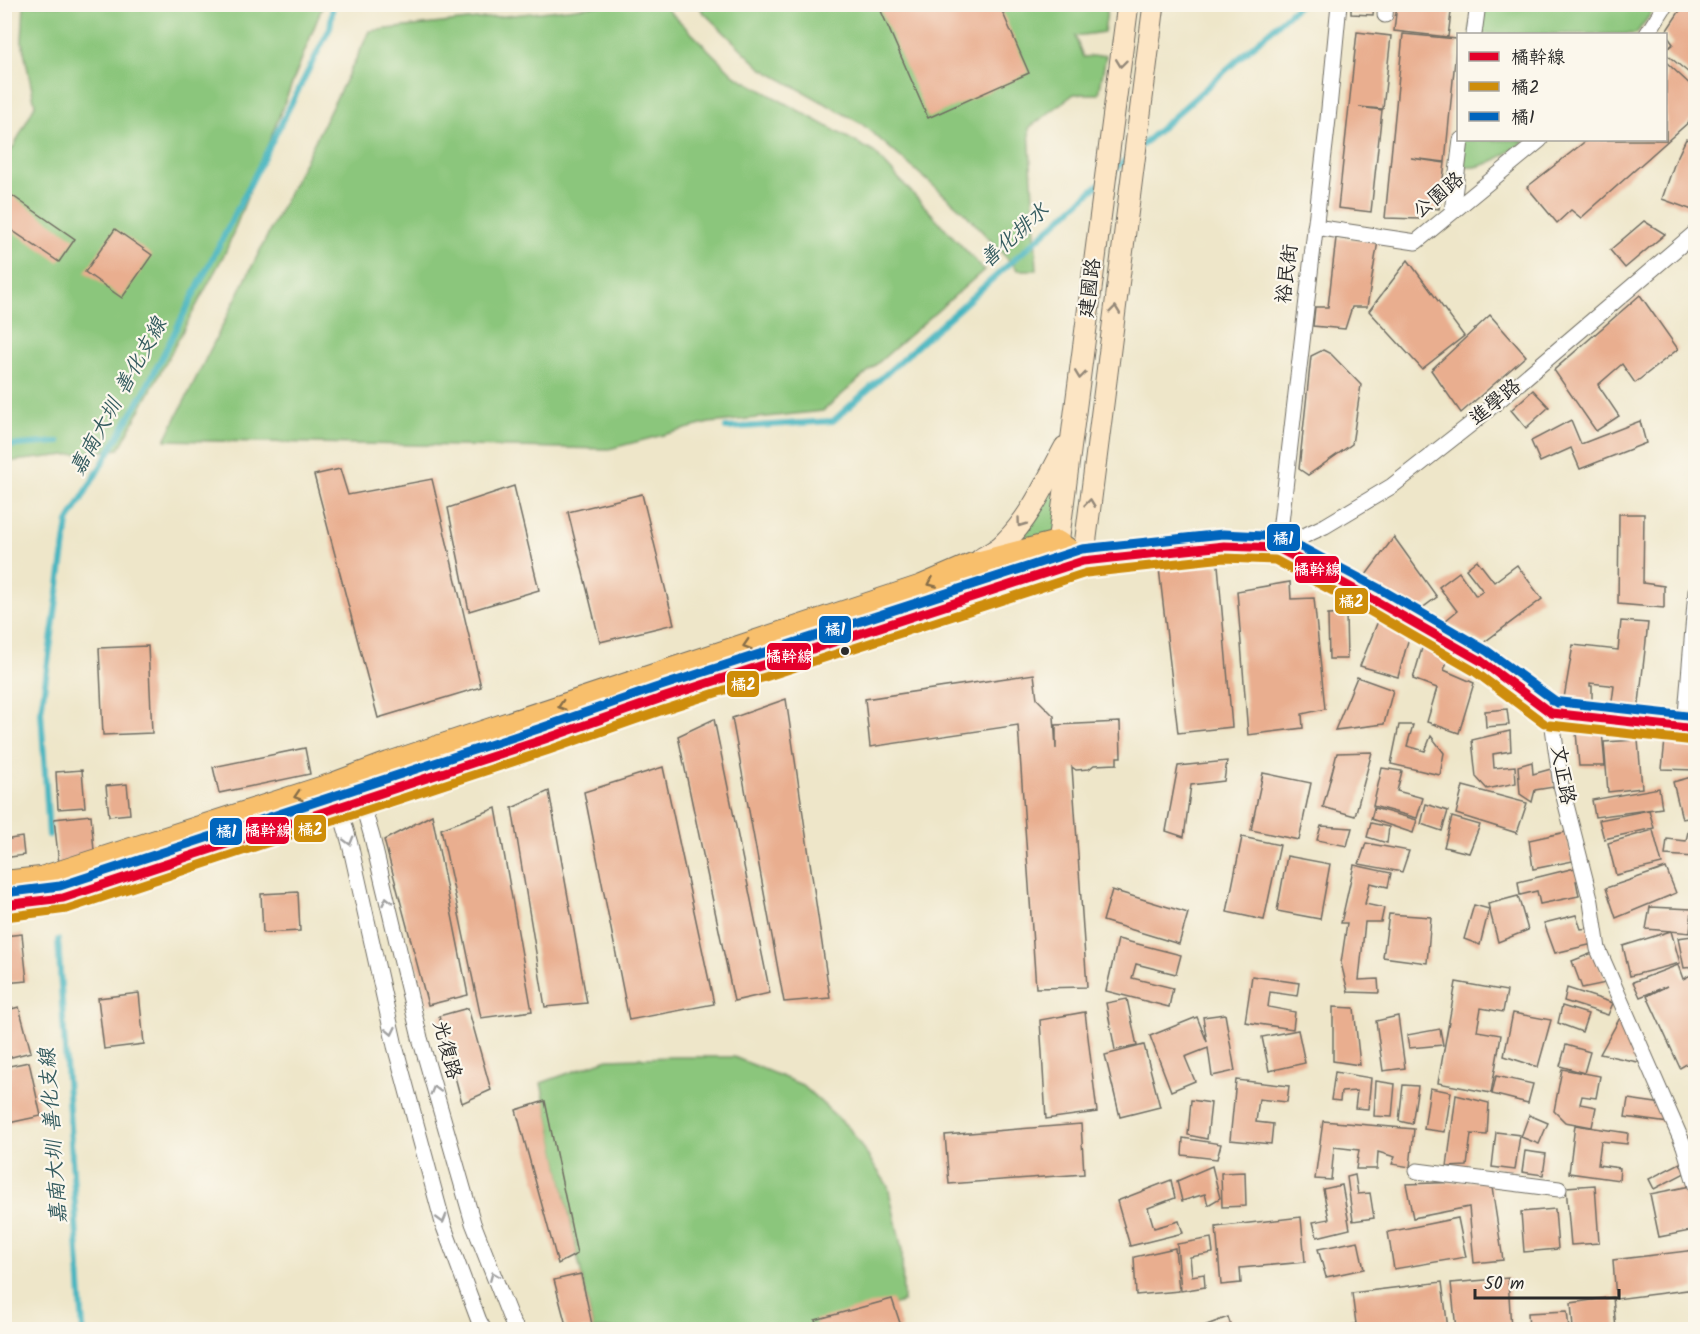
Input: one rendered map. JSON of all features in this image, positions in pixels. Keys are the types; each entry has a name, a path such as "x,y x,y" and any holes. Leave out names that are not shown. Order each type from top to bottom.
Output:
{"main road":[{"path":"4,883 41,879 343,780 922,587 973,565 1057,543 1083,561"},
{"path":"4,904 63,898 1083,561 1224,546 1278,548 1481,661 1551,713 1690,728"}],"street":[{"name":"建國路","path":"1056,571 1057,543 1128,4"},
{"name":"建國路","path":"1083,561 1154,4"},
{"name":"裕民街","path":"1278,548 1340,4"},
{"path":"1474,33 1478,4"},
{"path":"1648,33 1666,4"},
{"path":"1452,212 1461,141"},
{"name":"公園路","path":"1315,227 1416,242 1539,141"},
{"name":"進學路","path":"1278,548 1325,526 1392,486 1472,424 1695,232"},
{"path":"973,565 1002,545 1017,528 1041,492 1071,436"},
{"path":"1690,728 1695,591"},
{"name":"文正路","path":"1551,713 1561,785 1591,902 1598,949 1684,1146 1695,1186"},
{"path":"343,780 339,808 350,844 395,1046 444,1227 484,1329"},
{"name":"光復路","path":"343,780 362,799 420,1038 473,1223 512,1322 517,1329"},
{"path":"1417,1171 1559,1190"}],"green space":[{"path":"612,4 663,5 734,75 874,152 984,270 823,411 709,423 609,449 165,440 370,31"},
{"path":"24,5 323,5 226,251 119,449 5,462 5,157 14,146 35,105 22,41"},
{"path":"699,5 1108,5 1104,32 1075,36 1083,57 1106,55 1099,94 1074,94 1029,128 1037,270 1018,270 964,212 862,124 761,68 702,11"},
{"path":"1473,5 1655,5 1637,33 1470,33"},
{"path":"1461,141 1525,141 1487,164 1463,166"},
{"path":"1071,436 1057,543 1002,545"},
{"path":"734,1057 802,1085 849,1128 888,1186 902,1250 903,1302 801,1329 593,1329 541,1083 608,1059"}],"building":[{"path":"878,4 999,4 1029,73 928,118"},
{"path":"1351,4 1374,4 1373,15 1351,14"},
{"path":"1397,4 1452,4 1448,37 1394,31"},
{"path":"1690,4 1695,4 1695,78 1667,55 1667,49 1673,44 1665,33 1681,9 1690,9"},
{"path":"1357,32 1391,36 1383,109 1359,107 1382,110 1371,212 1338,208"},
{"path":"1403,34 1457,39 1445,162 1411,158 1445,163 1439,209 1423,207 1420,219 1385,218"},
{"path":"1667,63 1695,89 1695,119 1692,118 1691,120 1581,218 1571,210 1557,223 1527,187 1586,141 1667,141"},
{"path":"1695,137 1695,211 1662,199 1686,139 1693,142"},
{"path":"4,190 75,239 59,262 4,225"},
{"path":"1644,221 1665,234 1625,268 1610,250"},
{"path":"115,229 152,255 122,298 85,272"},
{"path":"1336,238 1378,241 1367,307 1352,307 1345,329 1313,326 1315,307 1328,307"},
{"path":"1408,260 1464,336 1422,369 1369,311"},
{"path":"1640,295 1678,349 1635,383 1622,364 1598,385 1619,416 1596,431 1554,370"},
{"path":"1490,315 1526,356 1461,413 1431,370"},
{"path":"1323,350 1331,354 1361,385 1352,444 1308,475 1299,469 1311,356"},
{"path":"1533,390 1549,407 1526,428 1511,410"},
{"path":"1571,420 1581,444 1640,421 1646,443 1580,469 1571,448 1540,462 1531,441"},
{"path":"340,469 348,495 432,479 481,687 378,718 314,475"},
{"path":"514,486 539,590 469,611 448,508"},
{"path":"642,494 674,624 600,642 568,512"},
{"path":"1619,514 1644,514 1643,583 1664,586 1664,608 1618,604"},
{"path":"1394,537 1437,597 1418,611 1363,579"},
{"path":"1477,560 1494,582 1517,565 1542,599 1483,643 1445,621 1457,611 1439,587 1459,572 1476,596 1483,591 1466,569"},
{"path":"1218,565 1232,727 1178,733 1159,568"},
{"path":"1290,582 1291,599 1314,598 1325,709 1302,714 1303,728 1248,735 1237,591"},
{"path":"1346,614 1347,659 1329,659 1328,615"},
{"path":"1378,621 1405,631 1408,641 1398,677 1360,666"},
{"path":"1621,621 1648,623 1638,712 1611,709 1614,686 1609,685 1590,683 1592,704 1563,704 1573,645 1618,650"},
{"path":"148,646 152,733 103,735 99,648"},
{"path":"1422,648 1448,659 1444,670 1474,683 1459,733 1427,722 1437,688 1413,679"},
{"path":"1034,674 1037,699 1054,716 1056,749 1056,725 1120,722 1121,757 1117,757 1117,764 1094,765 1089,769 1076,770 1072,767 1087,987 1036,988 1018,725 870,747 865,699"},
{"path":"1357,677 1393,690 1384,724 1335,730"},
{"path":"786,699 830,998 784,1002 732,718"},
{"path":"1507,709 1509,725 1486,727 1485,711"},
{"path":"714,719 770,993 734,1001 678,736"},
{"path":"1399,725 1413,725 1407,746 1425,751 1431,736 1444,753 1440,775 1391,764"},
{"path":"1510,731 1511,751 1493,754 1494,768 1515,766 1516,783 1487,789 1476,777 1472,740"},
{"path":"1602,731 1605,766 1579,766 1576,732"},
{"path":"1638,740 1642,788 1608,792 1604,742"},
{"path":"1665,740 1695,741 1695,770 1662,769"},
{"path":"305,748 310,774 219,793 213,767"},
{"path":"1372,752 1355,816 1323,807 1337,753"},
{"path":"1227,761 1224,781 1191,785 1184,837 1166,831 1178,766"},
{"path":"1532,762 1533,774 1551,769 1554,787 1535,790 1532,802 1520,794 1518,766"},
{"path":"663,767 714,1004 629,1020 584,792"},
{"path":"1382,768 1402,771 1397,791 1423,798 1417,818 1373,806"},
{"path":"82,770 85,807 58,809 56,772"},
{"path":"1263,773 1311,783 1299,840 1251,830"},
{"path":"1695,776 1695,817 1682,819 1673,782"},
{"path":"127,784 130,814 109,816 106,786"},
{"path":"1463,786 1527,803 1517,833 1456,814"},
{"path":"1659,788 1662,808 1595,817 1592,800"},
{"path":"549,791 587,1003 545,1007 512,808"},
{"path":"1426,804 1448,811 1442,831 1421,824"},
{"path":"496,808 532,1011 481,1018 441,829"},
{"path":"1374,808 1417,820 1413,833 1371,819"},
{"path":"1649,810 1654,828 1604,839 1599,820"},
{"path":"91,815 94,851 59,864 54,819"},
{"path":"432,815 468,995 428,1005 384,840"},
{"path":"1452,817 1480,825 1469,853 1444,847"},
{"path":"1371,823 1389,827 1387,843 1367,837"},
{"path":"1690,823 1695,824 1695,857 1665,855 1667,839 1686,841"},
{"path":"1321,826 1352,828 1347,846 1317,840"},
{"path":"1653,830 1662,864 1616,875 1608,843"},
{"path":"1566,832 1573,861 1533,869 1529,840"},
{"path":"22,837 24,855 4,858 4,840"},
{"path":"1242,837 1280,845 1264,920 1227,912"},
{"path":"1366,843 1409,851 1402,872 1359,864"},
{"path":"1287,856 1330,864 1320,919 1277,911"},
{"path":"1354,865 1391,873 1388,887 1370,883 1365,904 1384,908 1381,922 1365,922 1359,980 1378,979 1379,993 1348,992 1341,963 1347,923 1341,923"},
{"path":"1575,868 1579,881 1576,881 1579,896 1540,904 1537,891 1520,895 1518,882"},
{"path":"1666,868 1676,893 1616,918 1606,888"},
{"path":"1112,890 1188,913 1179,944 1103,921"},
{"path":"298,892 300,931 263,933 261,894"},
{"path":"1518,896 1528,930 1498,942 1488,904"},
{"path":"1474,905 1489,909 1480,945 1464,939"},
{"path":"1650,907 1692,909 1690,933 1646,929"},
{"path":"1389,914 1431,917 1427,963 1383,957"},
{"path":"1576,915 1581,929 1589,928 1593,944 1555,953 1544,923"},
{"path":"1671,931 1680,963 1630,976 1623,946"},
{"path":"22,934 27,981 4,983 4,936"},
{"path":"1692,936 1694,967 1684,968 1678,938"},
{"path":"1118,939 1181,955 1176,974 1136,964 1132,978 1173,988 1169,1007 1106,991"},
{"path":"1595,952 1606,983 1582,988 1572,961"},
{"path":"1678,965 1683,979 1695,973 1695,1059 1680,1068 1647,996 1667,986 1640,997 1633,982"},
{"path":"1252,976 1299,983 1297,996 1270,992 1268,1007 1295,1012 1293,1029 1245,1022"},
{"path":"1456,982 1507,991 1503,1012 1481,1008 1477,1031 1501,1035 1491,1093 1438,1083"},
{"path":"1567,988 1613,1003 1608,1015 1564,1001"},
{"path":"139,993 144,1044 104,1049 98,998"},
{"path":"1127,999 1137,1046 1115,1050 1106,1003"},
{"path":"1562,1006 1588,1014 1582,1032 1558,1023"},
{"path":"19,1007 31,1052 4,1059 4,1011"},
{"path":"1333,1007 1354,1008 1360,1065 1333,1061"},
{"path":"468,1008 491,1090 462,1103 439,1016"},
{"path":"1085,1012 1097,1112 1046,1119 1040,1020"},
{"path":"1513,1013 1551,1020 1538,1067 1504,1056"},
{"path":"1225,1014 1235,1071 1212,1076 1208,1048 1185,1057 1195,1081 1171,1091 1150,1036 1197,1017 1207,1042 1203,1017"},
{"path":"1398,1016 1405,1068 1383,1071 1376,1021"},
{"path":"1621,1016 1642,1063 1600,1054"},
{"path":"1440,1029 1443,1045 1409,1048 1407,1035"},
{"path":"1298,1030 1305,1063 1269,1071 1262,1037"},
{"path":"1144,1045 1160,1107 1120,1117 1105,1055"},
{"path":"1566,1045 1590,1052 1584,1073 1560,1066"},
{"path":"29,1062 41,1116 4,1124 4,1067"},
{"path":"1562,1069 1600,1076 1596,1098 1582,1096 1580,1104 1596,1107 1592,1127 1565,1122 1554,1111"},
{"path":"1335,1072 1371,1078 1368,1109 1355,1108 1357,1091 1341,1092 1340,1101 1331,1100"},
{"path":"1496,1076 1533,1084 1528,1103 1492,1094"},
{"path":"1236,1080 1289,1086 1287,1102 1259,1099 1256,1122 1273,1124 1271,1144 1230,1140"},
{"path":"1376,1081 1395,1084 1392,1117 1374,1116"},
{"path":"1403,1085 1418,1086 1412,1124 1399,1121"},
{"path":"1430,1088 1451,1092 1445,1132 1424,1129"},
{"path":"1456,1095 1489,1103 1487,1135 1471,1134 1467,1166 1447,1167"},
{"path":"1628,1099 1663,1104 1669,1123 1625,1117"},
{"path":"1191,1100 1211,1103 1207,1139 1188,1135"},
{"path":"545,1101 577,1254 558,1264 516,1110"},
{"path":"1529,1115 1548,1123 1539,1144 1521,1137"},
{"path":"1323,1121 1414,1129 1410,1167 1392,1164 1395,1157 1378,1152 1377,1169 1356,1169 1359,1150 1334,1147 1331,1180 1315,1179"},
{"path":"1081,1124 1084,1174 949,1184 945,1135"},
{"path":"1575,1125 1628,1133 1627,1144 1601,1141 1598,1165 1620,1168 1619,1180 1569,1173"},
{"path":"1496,1132 1520,1135 1515,1170 1492,1167"},
{"path":"1183,1138 1221,1144 1217,1159 1182,1155"},
{"path":"1525,1151 1546,1154 1543,1175 1522,1172"},
{"path":"1680,1163 1685,1173 1654,1189 1649,1179"},
{"path":"1212,1166 1220,1198 1208,1205 1205,1194 1182,1201 1177,1181"},
{"path":"1245,1172 1246,1206 1222,1207 1221,1173"},
{"path":"1355,1175 1358,1194 1370,1193 1374,1218 1353,1221 1347,1177"},
{"path":"1171,1180 1175,1198 1148,1208 1154,1228 1179,1221 1183,1233 1130,1246 1117,1201"},
{"path":"1491,1181 1503,1260 1474,1263 1469,1207 1413,1218 1406,1184"},
{"path":"1342,1185 1350,1229 1317,1237 1313,1222 1329,1219 1323,1189"},
{"path":"1595,1185 1599,1243 1571,1245 1566,1187"},
{"path":"1691,1186 1695,1210 1695,1230 1659,1237 1650,1194"},
{"path":"1555,1209 1558,1249 1524,1252 1521,1212"},
{"path":"1301,1217 1305,1262 1240,1268 1241,1283 1221,1285 1216,1227"},
{"path":"1458,1218 1466,1257 1394,1269 1388,1232"},
{"path":"1211,1238 1213,1253 1190,1257 1192,1276 1204,1274 1205,1287 1181,1291 1177,1244"},
{"path":"1358,1241 1364,1269 1326,1277 1318,1249"},
{"path":"1175,1248 1179,1291 1136,1295 1134,1257"},
{"path":"1695,1250 1695,1289 1616,1299 1613,1260"},
{"path":"581,1274 593,1329 567,1329 554,1280"},
{"path":"1508,1278 1511,1329 1456,1329 1451,1283"},
{"path":"1442,1282 1448,1329 1332,1329 1356,1324 1352,1293"},
{"path":"1613,1297 1616,1329 1573,1329 1571,1303"},
{"path":"892,1299 902,1329 817,1329 815,1320"},
{"path":"1567,1311 1569,1329 1529,1329 1528,1313"},
{"path":"1228,1317 1232,1329 1196,1329"}],"waterway":[{"name":"嘉南大圳 善化支線","path":"49,835 41,711 68,522 143,394 330,28 333,4"},
{"name":"善化排水","path":"1141,146 1300,4"},
{"name":"善化排水","path":"1112,172 1129,157"},
{"name":"善化排水","path":"726,428 833,421 1098,185"},
{"name":"善化排水","path":"4,446 59,442"},
{"name":"嘉南大圳 善化支線","path":"58,940 83,1330"}],"transit line":[{"name":"橘1","path":"4,893 60,886 1082,549 1223,534 1282,537 1380,589 1487,651 1558,703"},
{"name":"橘幹線","path":"4,905 63,898 545,739 659,699 1083,561 1224,546 1278,548 1481,661 1551,713"},
{"name":"橘2","path":"5,917 67,909 549,750 663,710 1086,573 1224,558 1275,560 1474,671 1544,723"},
{"name":"橘1","path":"1552,701 1696,717"},
{"name":"橘幹線","path":"1551,713 1696,729"},
{"name":"橘2","path":"1550,725 1695,741"}]}
